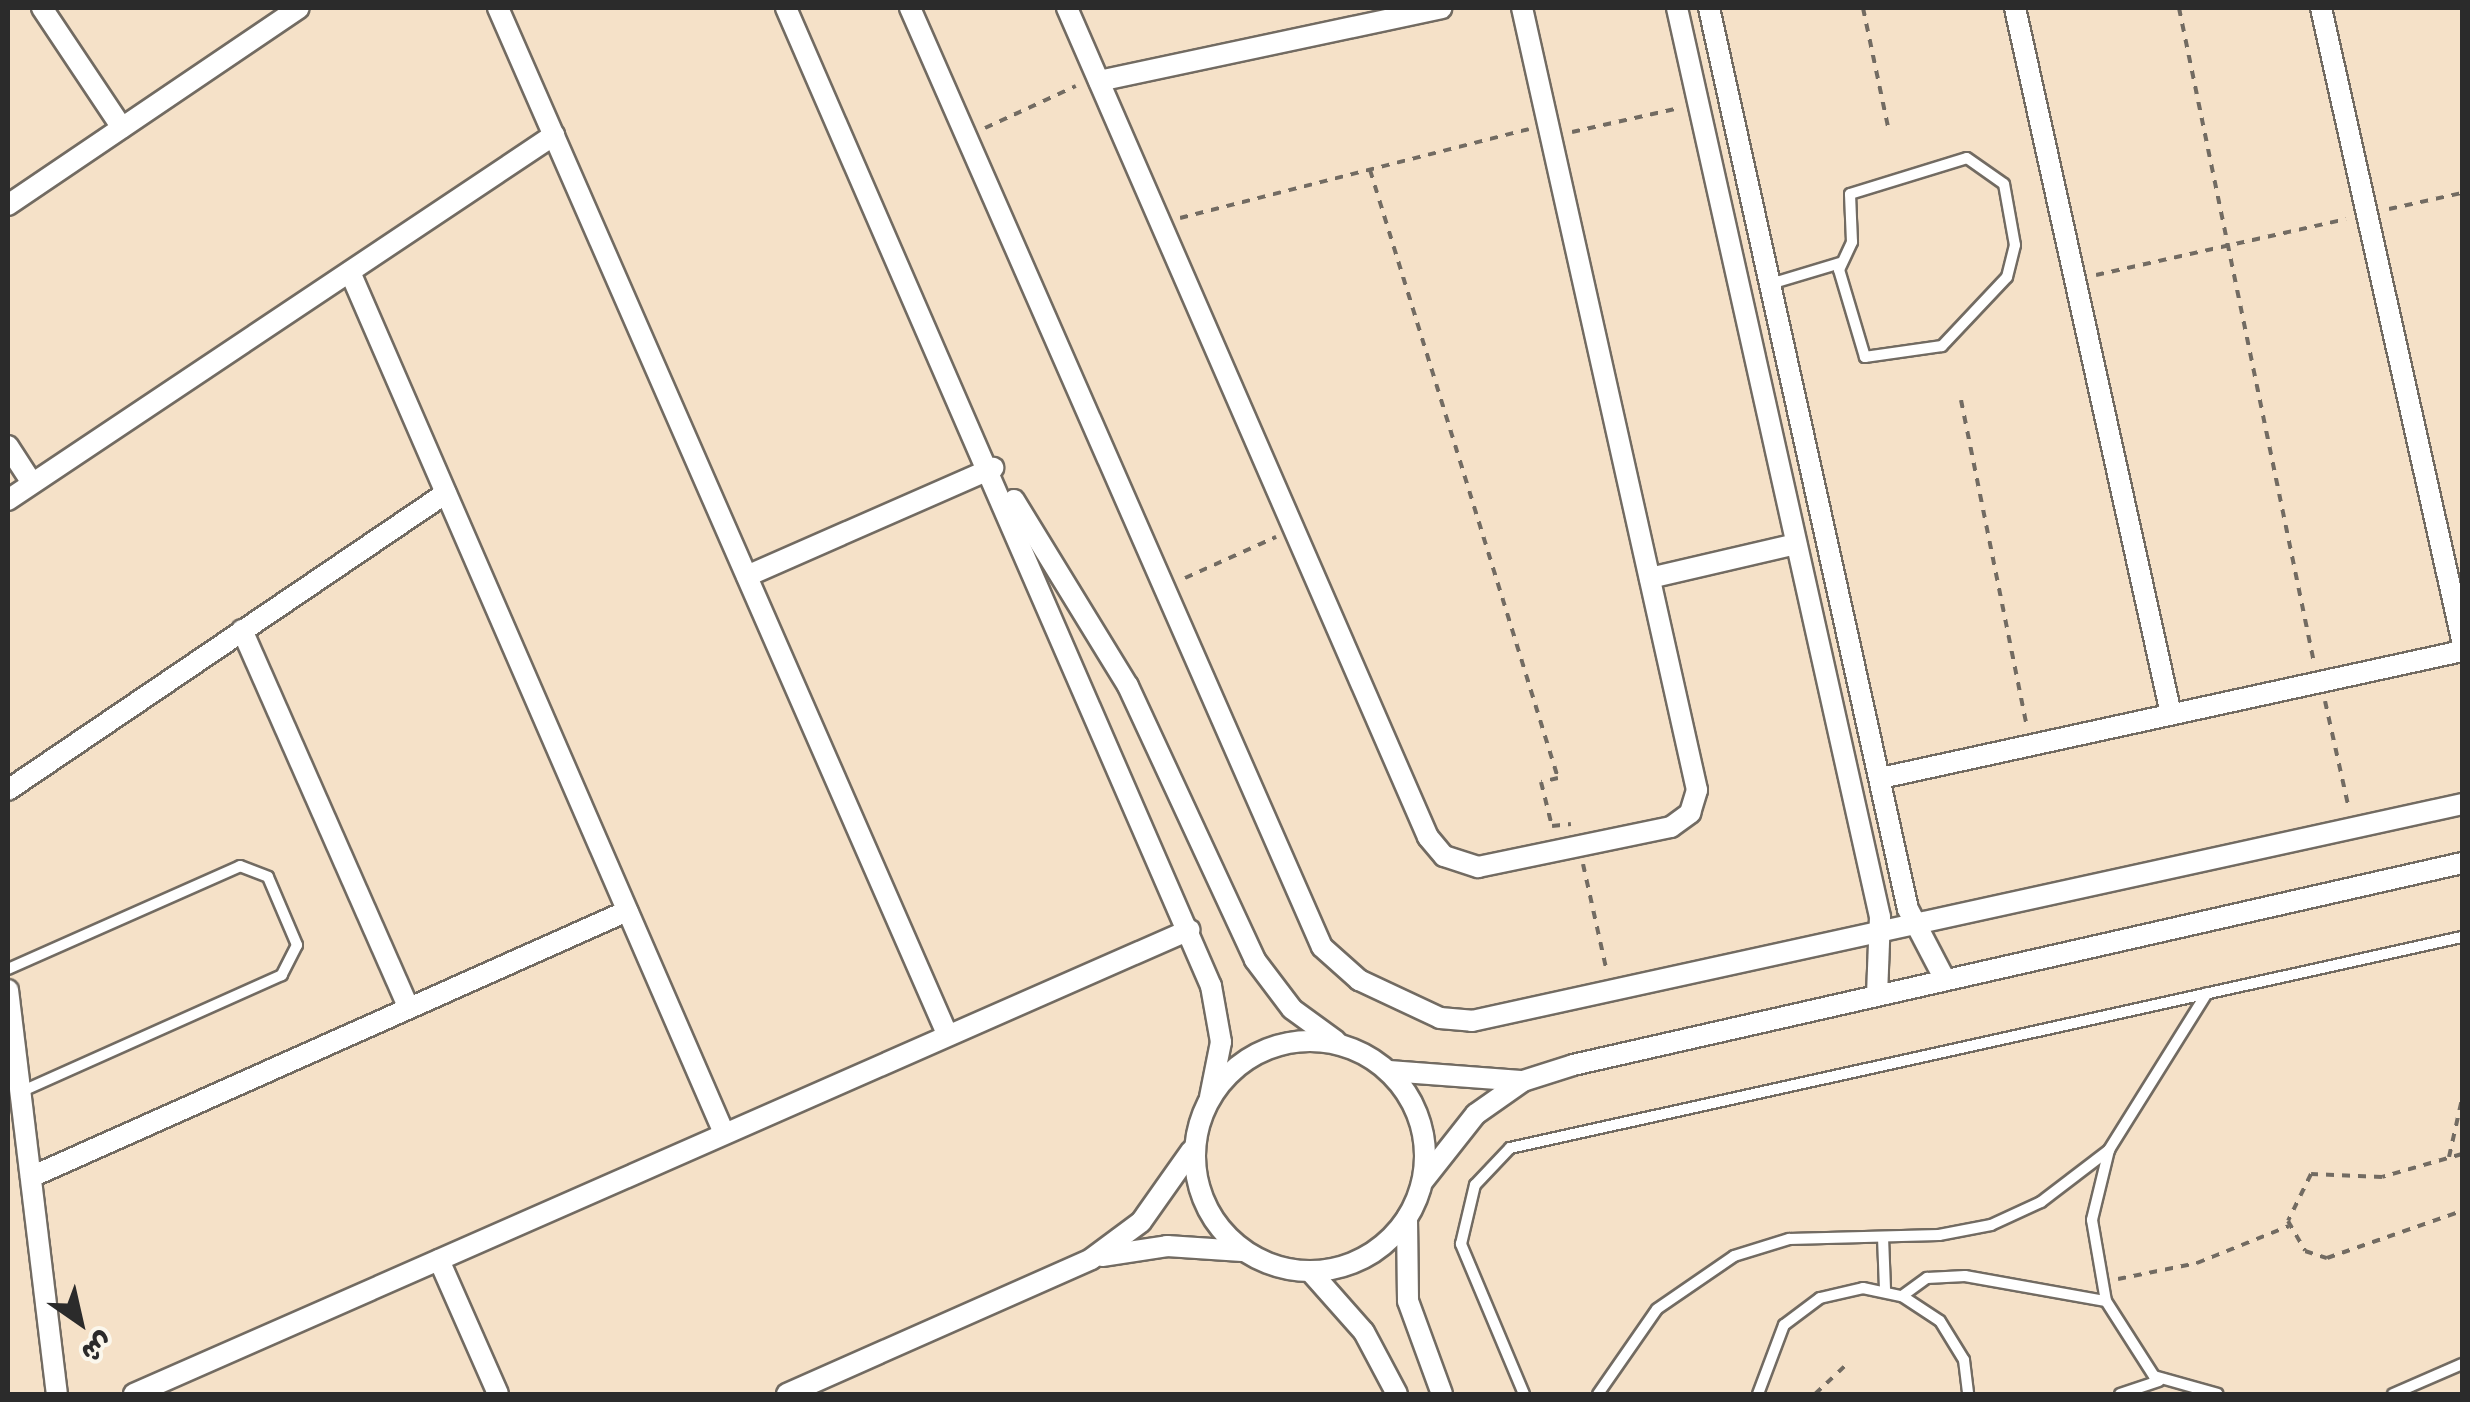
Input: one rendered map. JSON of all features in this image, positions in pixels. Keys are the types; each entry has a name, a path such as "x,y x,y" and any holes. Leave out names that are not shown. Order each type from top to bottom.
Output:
{"street":[{"path":"42,8 122,128"},
{"path":"8,204 299,8"},
{"path":"498,8 947,1034"},
{"path":"786,8 809,46 993,468 1189,930 1220,1023 1210,1098 1194,1145 1152,1210 1091,1259"},
{"path":"801,8 809,46"},
{"path":"910,8 1164,588 1338,967 1462,1022 1883,934 2462,804"},
{"path":"1067,8 1435,847 1478,867 1671,827 1695,802 1650,578 1522,8"},
{"path":"1098,79 1442,8"},
{"path":"1677,8 1883,934 1877,994"},
{"path":"1709,8 1914,926 1944,978"},
{"path":"2015,8 2172,714"},
{"path":"2321,8 2462,640"},
{"path":"8,500 554,135"},
{"path":"350,272 724,1133"},
{"path":"8,446 32,483"},
{"path":"747,576 993,468"},
{"path":"993,468 1128,686 1255,960 1292,1009 1390,1071 1524,1081 1944,978 2462,863"},
{"path":"8,790 446,493"},
{"path":"1650,578 1796,544"},
{"path":"242,630 409,1008"},
{"path":"1881,778 2462,651"},
{"path":"30,1177 627,911"},
{"path":"134,1394 1189,930"},
{"path":"8,990 57,1394"},
{"path":"1210,1098 1267,1049 1342,1044"},
{"path":"1390,1071 1420,1121 1423,1181"},
{"path":"1310,1272 1366,1257 1407,1218 1423,1181 1456,1134 1524,1081"},
{"path":"1194,1145 1204,1205 1244,1251"},
{"path":"1407,1218 1408,1301 1442,1394"},
{"path":"786,1394 1091,1259 1167,1246 1244,1251 1310,1272 1364,1332 1398,1394"},
{"path":"438,1260 498,1394"}],"lane":[{"path":"1770,284 1840,263 1852,242 1848,200 1856,189 1967,158 2004,184 2013,265 1957,335 1933,350 1881,362 1858,352 1840,263"},
{"path":"8,969 240,866 268,878 297,945 282,975 20,1092"},
{"path":"1524,1394 1461,1244 1475,1185 1510,1148 2462,937"},
{"path":"2159,1381 2106,1301 2092,1220 2108,1150 2207,993"},
{"path":"1598,1394 1640,1327 1716,1265 1790,1239 1964,1232 2016,1215 2108,1150"},
{"path":"1882,1237 1885,1290"},
{"path":"1902,1296 1928,1278 1965,1276 2106,1301"},
{"path":"1758,1394 1771,1342 1800,1310 1841,1291 1885,1290 1902,1296 1954,1339 1968,1394"},
{"path":"2393,1394 2462,1364"},
{"path":"2120,1394 2159,1381 2218,1394"}],"path":[{"path":"1863,8 1889,131"},
{"path":"2179,8 2225,248 2353,828"},
{"path":"967,136 1098,79"},
{"path":"1162,223 1370,170 1699,103"},
{"path":"1370,170 1558,778 1541,782 1552,826 1573,824 1612,992"},
{"path":"2075,279 2462,193"},
{"path":"1960,400 2031,745"},
{"path":"1164,588 1294,529"},
{"path":"2450,1157 2462,1099"},
{"path":"2462,1154 2382,1177 2311,1174 2290,1202 2289,1226 2305,1251 2328,1258 2462,1211"},
{"path":"2100,1281 2197,1264 2289,1226"},
{"path":"1815,1394 1846,1364"}]}
